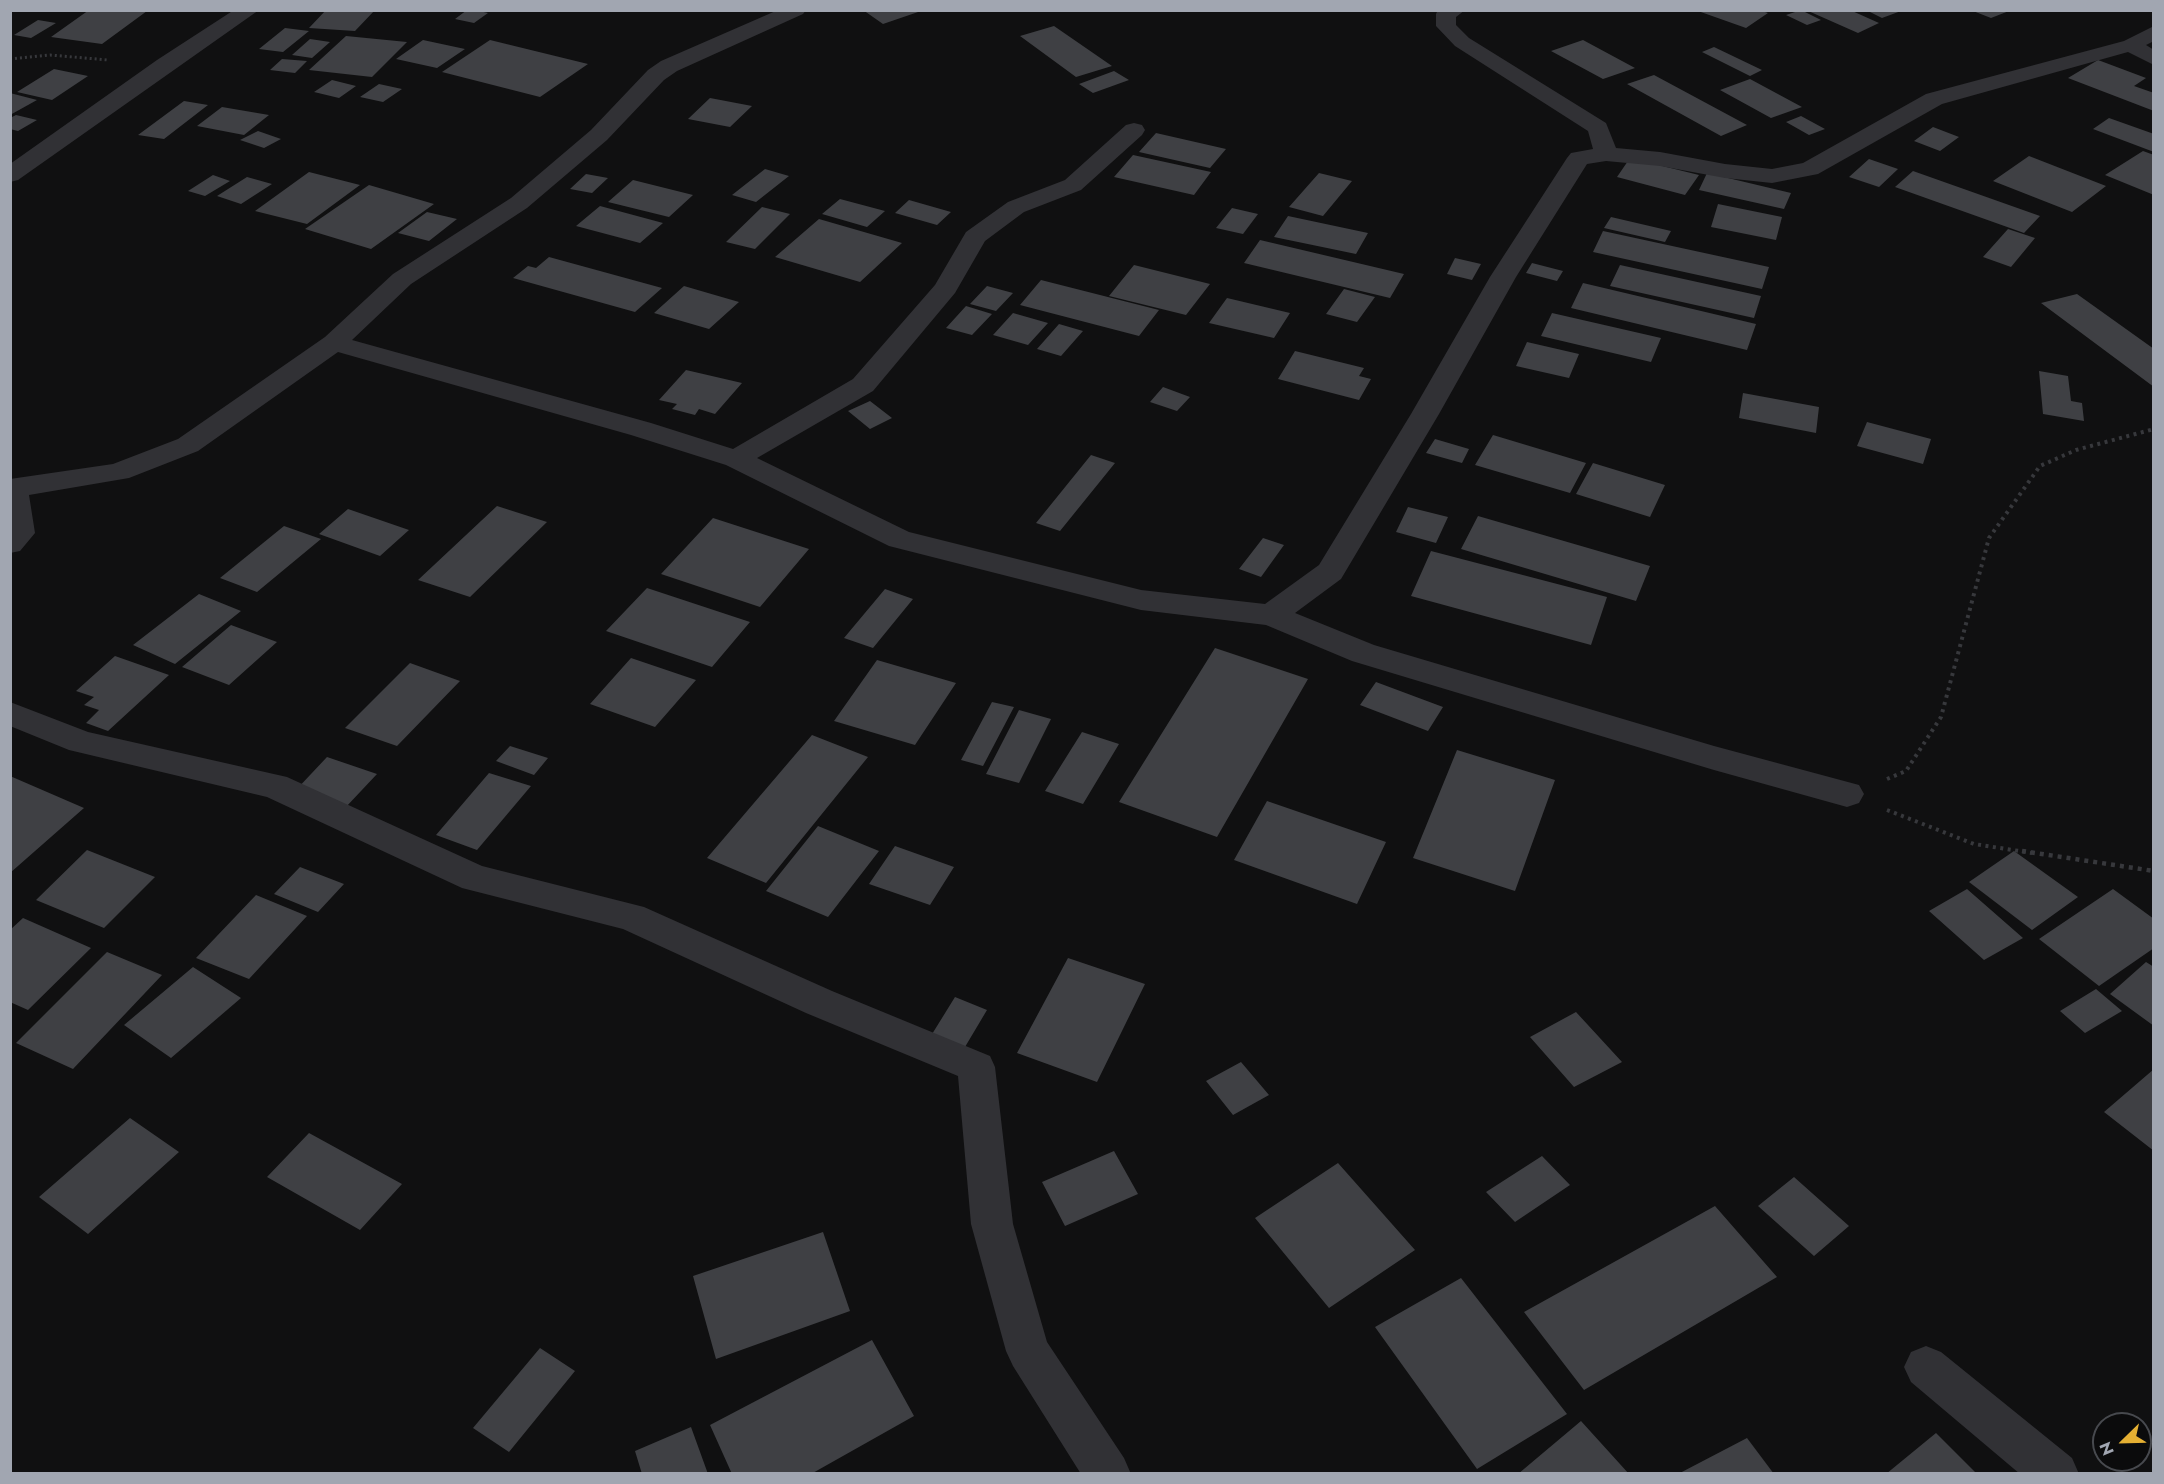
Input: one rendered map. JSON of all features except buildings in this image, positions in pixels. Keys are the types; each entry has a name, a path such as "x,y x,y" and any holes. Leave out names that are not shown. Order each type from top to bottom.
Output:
{"street":[{"path":"10,175 165,65 249,10"},
{"path":"10,544 20,533 12,489 119,472 188,445 334,344 402,279 519,204 599,135 656,75 669,66 796,10"},
{"path":"1455,10 1446,14 1446,26 1462,42 1598,128 1606,154"},
{"path":"1271,615 1330,572 1425,414 1503,277 1580,158 1606,154 1660,159 1725,171 1772,176 1810,169 1934,99 2131,45 2154,32"},
{"path":"2131,45 2154,59"},
{"path":"736,459 864,385 946,288 975,237 1016,207 1073,185 1134,130"},
{"path":"334,344 641,429 736,459 899,539 1142,600 1271,615 1363,653 1714,758 1847,794"},
{"path":"10,713 81,742 275,786 474,878 631,918 819,1002 976,1067 992,1224 1028,1351 1108,1473"},
{"path":"1926,1367 2056,1473"}],"path":[{"path":"10,59 50,55 165,65"},
{"path":"1847,794 1906,771 1941,717 1989,538 2040,466 2076,450 2154,429"},
{"path":"1847,794 1974,844 2154,871"}]}
